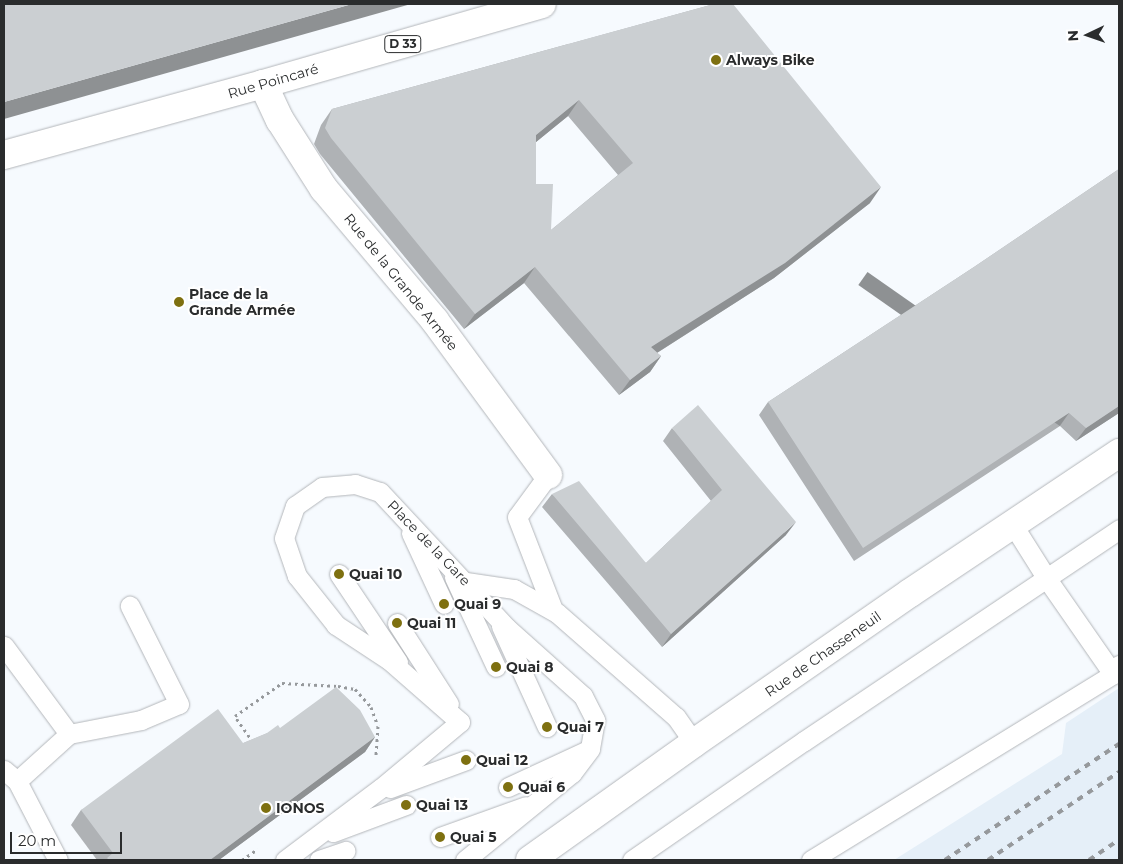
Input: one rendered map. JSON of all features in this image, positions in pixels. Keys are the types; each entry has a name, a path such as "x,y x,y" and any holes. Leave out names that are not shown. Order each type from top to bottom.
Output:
{"street":[{"name":"Rue Poincaré","path":"4,155 263,84 542,4"},
{"name":"Rue de la Grande Armée","path":"263,84 280,120 324,189 435,321 548,475"},
{"name":"Rue de Chasseneuil","path":"530,860 694,743 1119,453"}],"lane":[{"path":"548,475 516,516 553,610"},
{"name":"Place de la Gare","path":"453,860 471,856 572,773 590,749 595,720 583,696 495,614 380,492 355,484 322,487 295,506 284,538 297,576 336,625 389,660 460,722"},
{"path":"404,518 444,604"},
{"path":"811,860 1116,669 1047,579 1013,524"},
{"path":"632,860 804,740 1119,529"},
{"path":"448,564 496,667"},
{"path":"339,574 409,678"},
{"path":"466,582 514,589 553,610 676,716 694,743"},
{"path":"58,860 10,775 69,734 141,720 179,704 130,606"},
{"path":"495,614 547,727"},
{"path":"285,860 373,795 460,722 397,623"},
{"path":"4,646 69,734"},
{"path":"508,787 590,749"},
{"path":"373,795 466,760"},
{"path":"440,837 539,801"},
{"path":"313,839 406,805"},
{"path":"319,860 345,851"}],"path":[{"path":"257,748 235,716 282,683 338,686 355,689 371,707 378,726 376,757"},
{"path":"242,860 266,844"}],"shaded area":[{"path":"1119,688 1119,860 894,860 1062,754 1066,723"}],"building":[{"path":"4,4 352,4 4,102"},
{"path":"714,4 733,4 881,187 785,263 651,347 661,356 630,380 535,267 475,314 331,138 325,128 332,109","holes":["579,100 633,163 551,230 553,184 536,184 536,135"]},
{"path":"1119,169 1119,406 1086,428 1069,413 863,548 768,402"},
{"path":"698,405 796,522 671,634 552,494 579,481 646,563 722,490 672,428"},
{"path":"336,687 360,710 375,737 210,860 109,860 107,858 113,853 81,810 218,709 243,743 267,733 278,725 280,728"}],"railway":[{"path":"945,860 1119,744"},
{"path":"988,860 1119,772"},
{"path":"1089,860 1119,840"}],"place":[{"name":"Always Bike","path":"716,60"},
{"name":"Place de la Grande Armée","path":"179,302"},
{"name":"Quai 10","path":"339,574"},
{"name":"Quai 9","path":"444,604"},
{"name":"Quai 11","path":"397,623"},
{"name":"Quai 8","path":"496,667"},
{"name":"Quai 7","path":"547,727"},
{"name":"Quai 12","path":"466,760"},
{"name":"Quai 6","path":"508,787"},
{"name":"Quai 13","path":"406,805"},
{"name":"IONOS","path":"266,808"},
{"name":"Quai 5","path":"440,837"}]}
